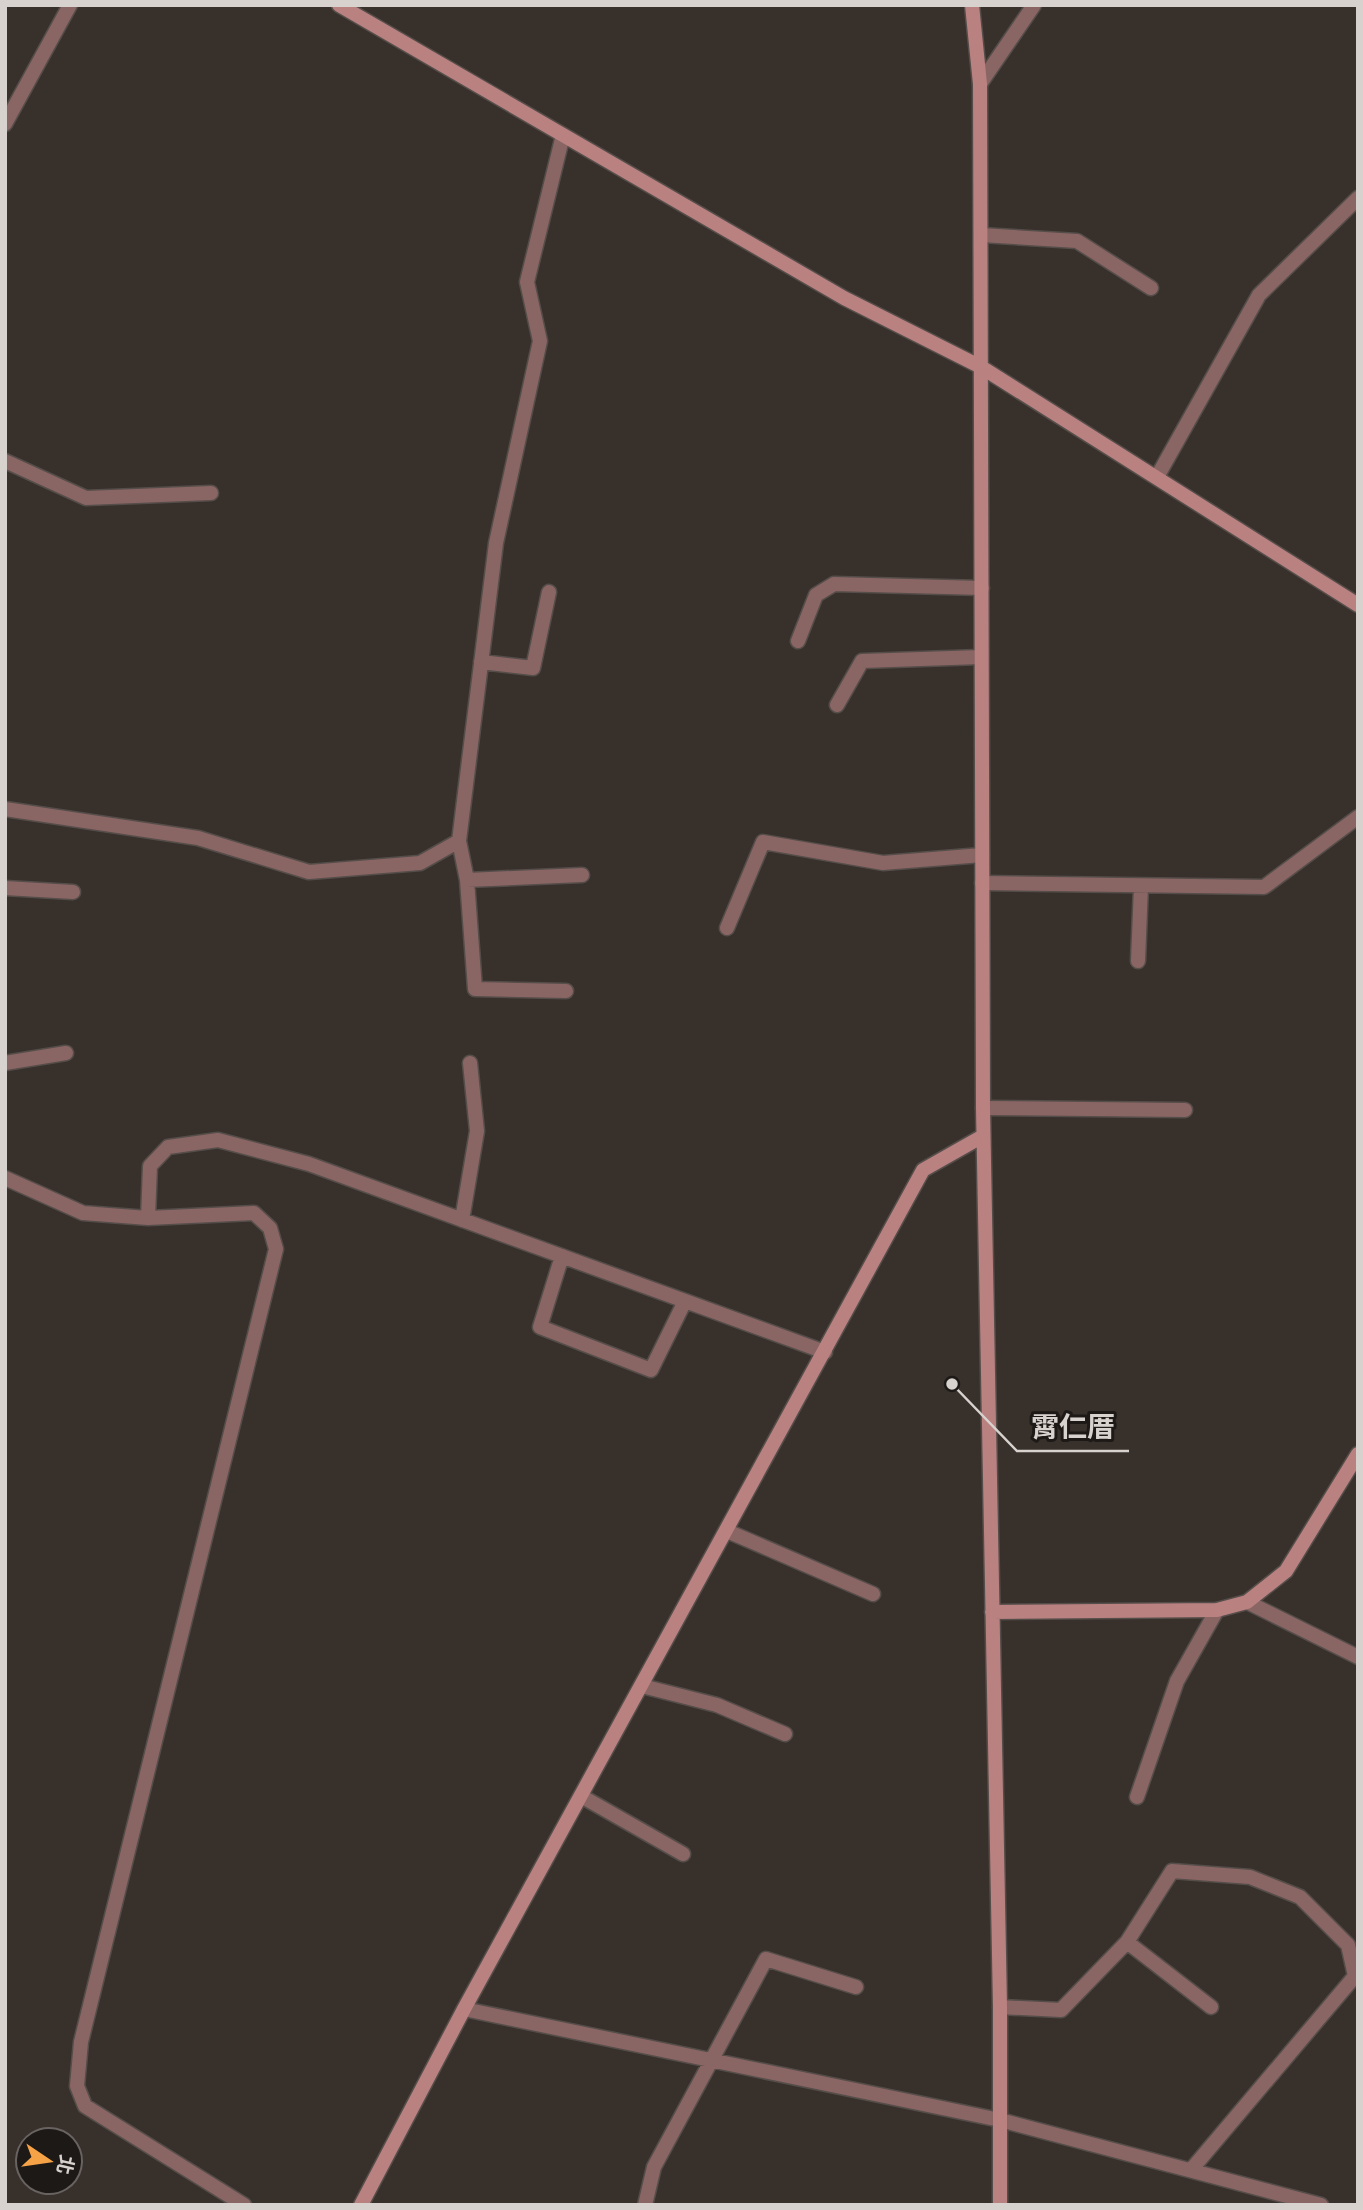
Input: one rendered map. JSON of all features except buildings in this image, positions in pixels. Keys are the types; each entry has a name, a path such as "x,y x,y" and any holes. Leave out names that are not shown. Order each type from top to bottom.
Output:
{"street":[{"path":"5,124 70,5"},
{"path":"339,5 844,298 981,367 1358,605"},
{"path":"972,5 980,84 983,1136 999,2007 1000,2205"},
{"path":"980,84 1034,5"},
{"path":"563,135 527,282 540,341 496,542 459,841 467,880 475,989 566,991"},
{"path":"1157,477 1259,295 1358,198"},
{"path":"981,235 1077,241 1151,288"},
{"path":"5,461 86,498 211,493"},
{"path":"797,641 816,595 834,584 982,589"},
{"path":"481,662 533,668 549,592"},
{"path":"837,705 862,661 981,657"},
{"path":"5,808 198,838 309,872 420,863 459,841"},
{"path":"982,883 1264,887 1358,817"},
{"path":"727,928 763,842 883,863 982,855"},
{"path":"467,880 582,874"},
{"path":"1138,961 1141,886"},
{"path":"5,888 73,892"},
{"path":"5,1063 66,1053"},
{"path":"462,1220 477,1131 470,1063"},
{"path":"983,1108 1185,1110"},
{"path":"361,2205 464,2009 923,1170 983,1136"},
{"path":"148,1217 150,1166 168,1147 218,1140 309,1164 825,1352"},
{"path":"5,1178 83,1213 148,1217 254,1213 270,1228 276,1249 81,2042 77,2086 85,2106 244,2205"},
{"path":"562,1256 540,1327 651,1370 685,1301"},
{"path":"992,1612 1217,1610 1247,1602 1286,1571 1358,1454"},
{"path":"727,1531 873,1594"},
{"path":"1247,1602 1358,1657"},
{"path":"1137,1797 1177,1681 1217,1610"},
{"path":"642,1686 717,1705 785,1734"},
{"path":"581,1796 683,1854"},
{"path":"999,2007 1061,2010 1127,1942 1172,1871 1250,1877 1300,1897 1348,1945 1355,1976 1191,2170"},
{"path":"1127,1942 1211,2007"},
{"path":"645,2205 654,2167 765,1959 856,1987"},
{"path":"464,2009 1000,2120 1321,2205"}],"place":[{"name":"霄仁厝","path":"952,1384"}]}
